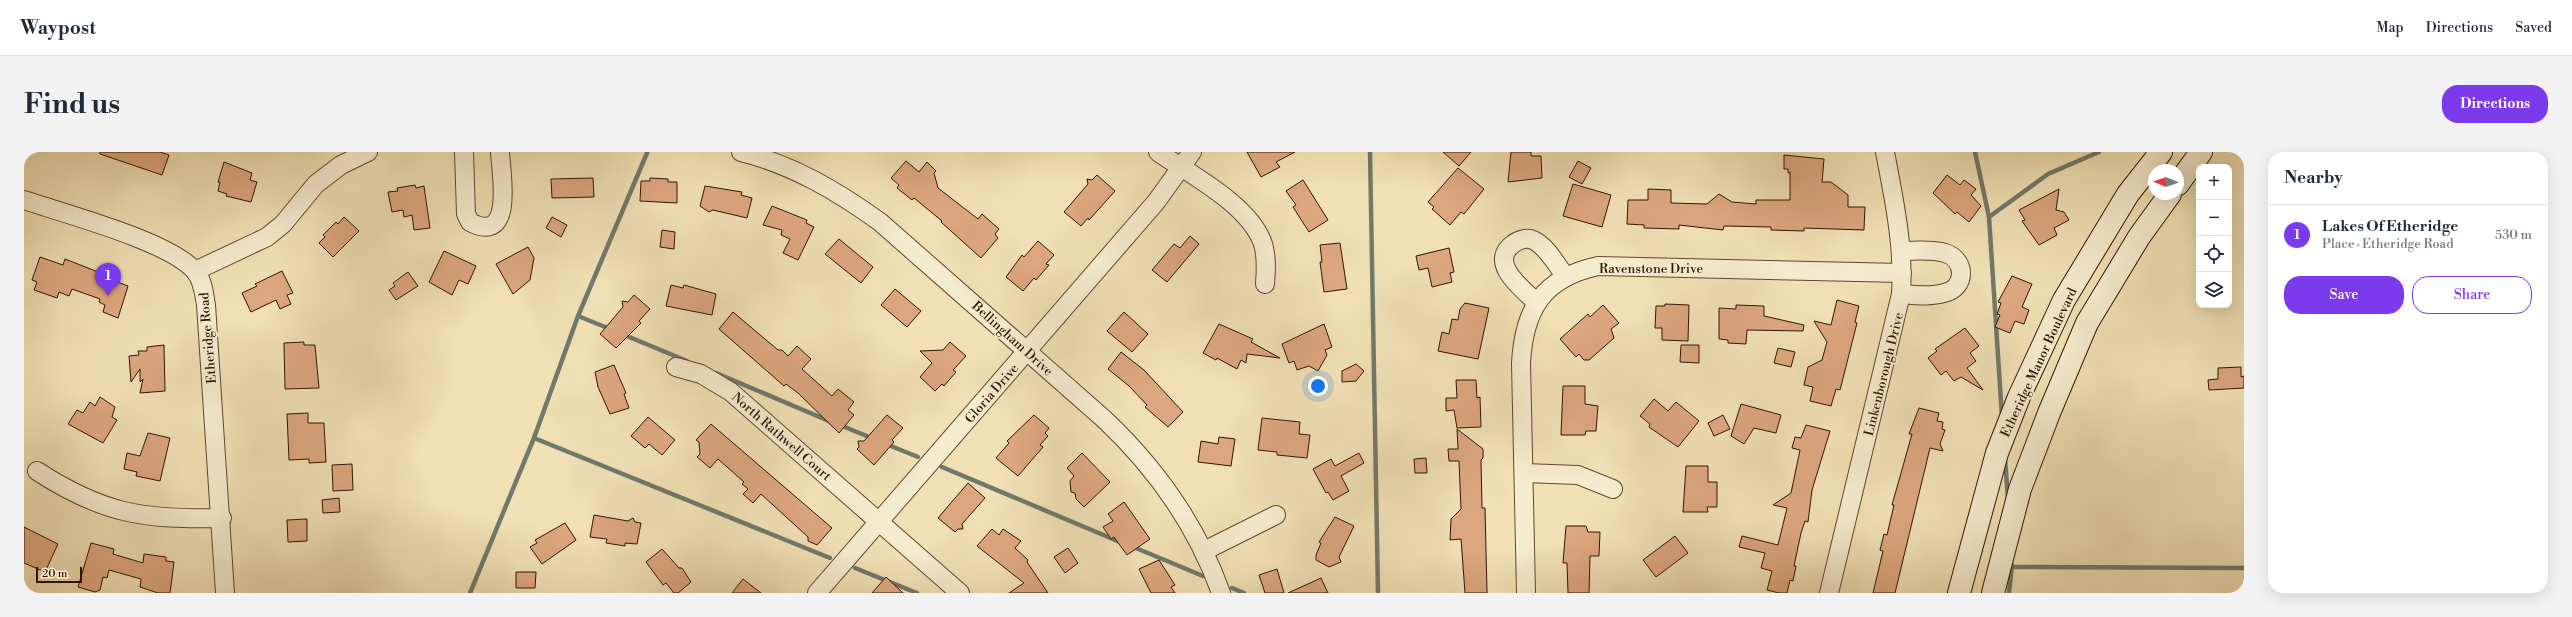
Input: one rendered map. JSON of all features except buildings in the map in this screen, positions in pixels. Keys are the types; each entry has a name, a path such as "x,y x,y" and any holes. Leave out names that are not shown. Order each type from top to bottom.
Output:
{"main road":[{"name":"Etheridge Manor Boulevard","path":"1960,593 1997,453 2019,397 2064,300 2128,194 2161,152"},
{"path":"2184,176 2201,152"},
{"path":"1993,593 2020,489 2049,413 2087,323 2139,237 2166,200"}],"street":[{"path":"195,271 267,237 283,224 316,184 341,165 368,152"},
{"path":"464,152 466,214 470,222 486,227 494,224 502,212 500,152"},
{"name":"Bellingham Drive","path":"741,152 763,158 805,174 844,196 880,222 1104,419 1146,463 1169,491 1204,551 1221,593"},
{"path":"1158,152 1228,200 1251,223 1263,244 1266,259 1265,284"},
{"name":"Gloria Drive","path":"817,593 1156,202 1192,152"},
{"name":"Linkenborough Drive","path":"1829,593 1901,294 1902,251 1885,152"},
{"name":"Etheridge Road","path":"24,200 142,240 178,257 195,271 203,287 206,305 222,518 225,593"},
{"path":"1537,303 1512,280 1505,269 1504,259 1508,247 1518,240 1532,240 1542,247 1566,277"},
{"path":"1901,294 1944,294 1954,289 1961,279 1962,267 1956,258 1944,253 1902,251"},
{"name":"Ravenstone Drive","path":"1526,593 1521,363 1522,340 1526,323 1537,303 1551,287 1578,271 1598,266 1902,273"},
{"name":"North Rathwell Court","path":"676,367 701,374 731,392 960,593"},
{"path":"37,471 74,494 101,506 136,515 173,519 222,518"},
{"path":"1524,473 1578,475 1613,489"},
{"path":"1204,551 1276,515"}],"waterway":[{"path":"1370,152 1378,593"},
{"path":"1975,152 1989,217 2002,417"},
{"path":"1989,217 2048,174 2099,152"},
{"path":"470,593 534,438 578,316 647,153"},
{"path":"578,316 610,329"},
{"path":"622,334 687,361"},
{"path":"716,373 829,421"},
{"path":"840,425 874,439"},
{"path":"534,438 830,558"},
{"path":"886,444 918,457"},
{"path":"2005,459 2008,499"},
{"path":"942,467 1120,542"},
{"path":"1131,546 1203,576"},
{"path":"2009,593 2012,565"},
{"path":"2012,567 2244,568"},
{"path":"855,568 917,593"},
{"path":"1232,588 1244,593"}],"place":[{"name":"Lakes Of Etheridge","path":"108,296"}]}
